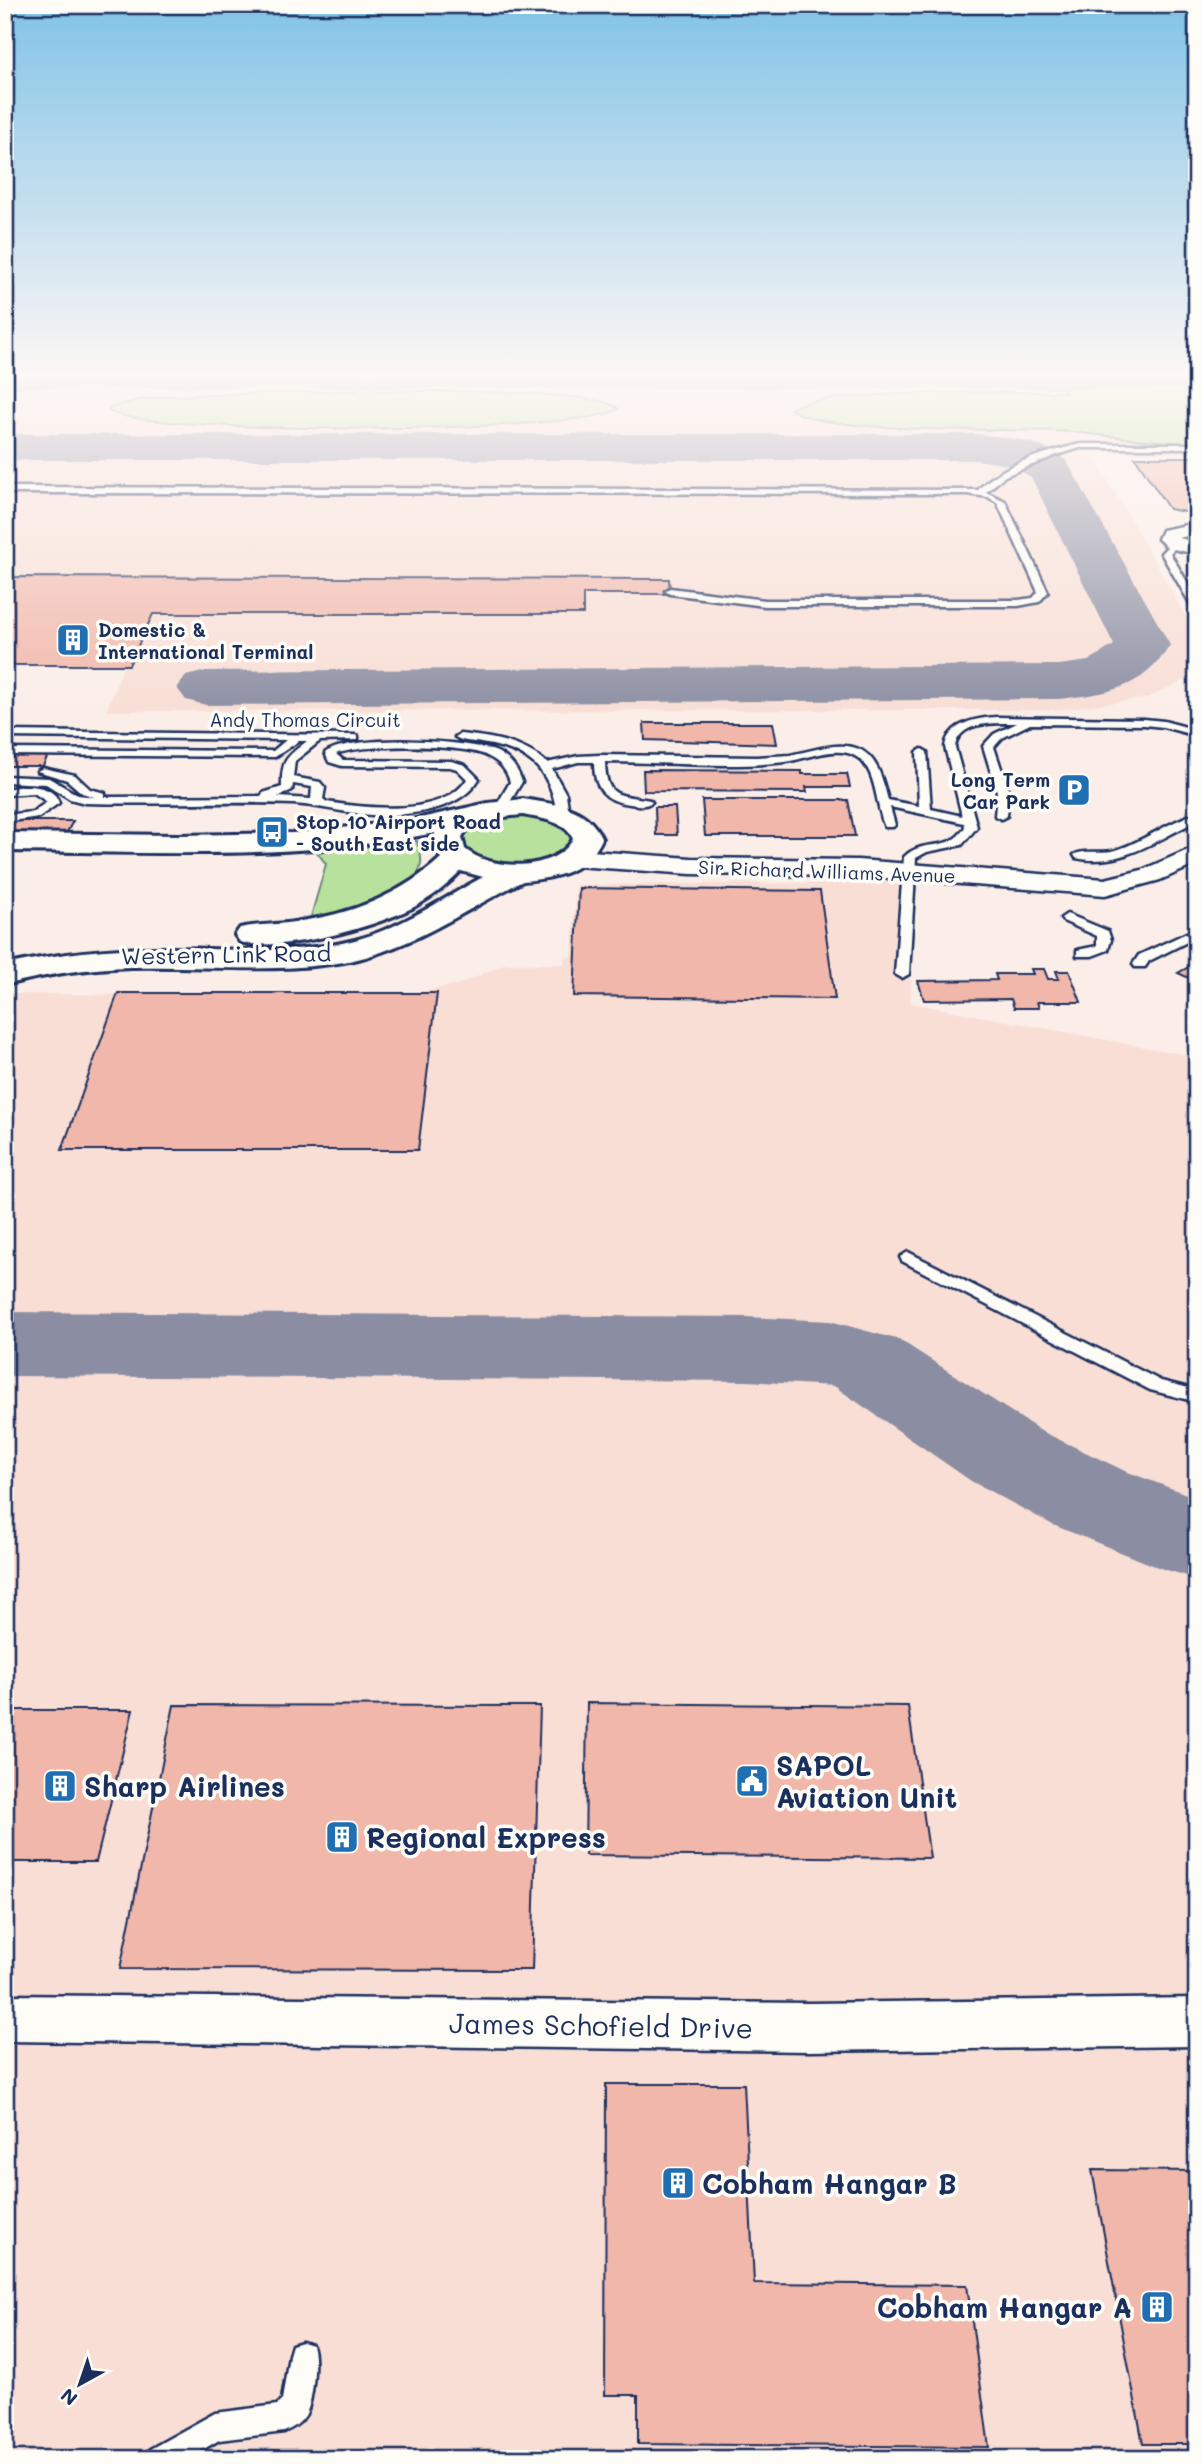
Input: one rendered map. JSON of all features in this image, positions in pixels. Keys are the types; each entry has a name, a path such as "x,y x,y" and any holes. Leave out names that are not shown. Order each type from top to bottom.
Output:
{"street":[{"path":"1197,528 1168,534 1167,539 1175,544 1197,548"},
{"path":"5,842 303,842 378,836 464,819 501,808 523,807 575,834 547,870 514,874 488,871 458,859 450,849 448,839 453,828 464,819"},
{"name":"Sir Richard Williams Avenue","path":"575,834 691,866 910,864 1077,876 1144,867 1163,860 1197,839"},
{"name":"Sir Richard Williams Avenue","path":"910,864 1041,884 1105,887 1151,875 1197,854"},
{"name":"Western Link Road","path":"5,953 79,939 257,934 324,925 379,910 410,897 433,882 458,859"},
{"name":"Western Link Road","path":"5,975 64,962 118,956 275,957 349,951 403,934 464,898 514,874"},
{"name":"James Schofield Drive","path":"5,2018 810,2028 1197,2022"}],"lane":[{"path":"5,490 981,492 1001,501 1043,592 1031,602 1003,604 765,603 670,591"},
{"path":"1175,544 1165,553 1197,607"},
{"path":"902,974 910,864 922,849 950,847 960,842 967,836 971,821 950,747 956,733 971,724 997,720 1144,722 1164,724 1197,733"},
{"path":"1001,816 1003,792 988,746 998,736 1027,723"},
{"name":"Andy Thomas Circuit","path":"5,734 295,739 439,736 484,740 523,751 546,767"},
{"path":"5,752 275,754 295,739"},
{"path":"5,771 62,774 76,780 86,791 113,795 268,795 285,791 289,780 287,770 290,760 316,739"},
{"path":"336,739 437,742 474,748 502,760 515,775 516,782 501,808"},
{"path":"5,779 49,781 74,797 85,800 287,800 367,813 415,809 458,795 471,785 473,779 461,767 451,764 336,761 330,757 337,749 412,746 474,748"},
{"path":"575,834 559,787 546,767 578,759 775,759 837,750 851,751 866,759 873,768 888,825"},
{"path":"922,752 925,813"},
{"path":"599,758 602,790 611,797 646,802"},
{"path":"289,780 316,784 319,788 317,800 323,804"},
{"path":"5,792 27,788 40,790 52,798 52,803 36,815 5,819"},
{"path":"882,802 971,821"},
{"path":"1080,855 1100,858 1116,855 1197,816"},
{"path":"1067,918 1102,934 1106,942 1104,949 1098,952 1082,953"},
{"path":"1140,964 1144,958 1193,934"},
{"path":"908,1257 1156,1386 1197,1396"},
{"path":"160,2459 215,2427 284,2418 295,2406 302,2355"}],"shaded area":[{"path":"5,490 1113,490 1197,635 1197,670 1190,678 1147,698 1057,710 106,711 124,666 5,666"},
{"path":"908,882 911,1003 1197,1057 1197,2459 5,2459 5,996 417,996 428,990 460,984 504,964 564,964 565,957 572,956 576,885"}],"green space":[{"path":"533,815 563,826 571,837 567,847 556,856 517,865 496,863 477,856 462,843 463,835 470,828 486,819"},
{"path":"417,841 421,863 417,875 406,886 375,903 310,920 326,864 317,852"}],"building":[{"path":"1157,490 1197,490 1197,514 1169,509"},
{"name":"Domestic & International Terminal","path":"5,577 669,579 670,594 583,594 583,614 153,614 129,665 5,665"},
{"path":"644,723 773,723 777,744 645,740"},
{"path":"5,755 48,755 43,766 5,766"},
{"path":"643,770 802,771 802,774 847,774 850,787 806,787 807,792 644,791"},
{"path":"702,800 848,800 855,836 705,836"},
{"path":"655,807 675,807 677,835 656,835"},
{"path":"5,821 73,821 66,834 5,834"},
{"path":"579,888 820,891 835,999 574,996"},
{"path":"1197,965 1195,981 1178,973"},
{"path":"1031,969 1044,969 1048,979 1059,979 1056,971 1069,971 1081,1002 1037,1002 1039,1008 1014,1008 1011,999 924,1000 918,981 997,980 995,974 1033,974"},
{"path":"118,993 437,993 418,1150 62,1150"},
{"name":"SAPOL Aviation Unit","path":"587,1703 908,1706 930,1858 585,1855"},
{"name":"Regional Express","path":"174,1705 540,1706 532,1970 120,1969"},
{"name":"Sharp Airlines","path":"5,1710 133,1710 96,1862 5,1862"},
{"name":"Cobham Hangar B","path":"606,2084 744,2084 754,2283 967,2285 989,2447 638,2444 638,2395 605,2395"},
{"name":"Cobham Hangar A","path":"1092,2170 1197,2171 1197,2444 1143,2444"}],"taxiway":[{"path":"206,688 1059,682 1095,676 1128,663 1142,645 1061,490"},
{"path":"5,1344 747,1349 830,1353 867,1363 1006,1456 1089,1498 1197,1540"}],"place":[{"name":"Domestic & International Terminal","path":"73,640"},
{"name":"Long Term Car Park","path":"1074,790"},
{"name":"Stop 10 Airport Road - South East side","path":"272,832"},
{"name":"SAPOL Aviation Unit","path":"752,1781"},
{"name":"Sharp Airlines","path":"60,1786"},
{"name":"Regional Express","path":"342,1837"},
{"name":"Cobham Hangar B","path":"678,2183"},
{"name":"Cobham Hangar A","path":"1157,2307"}]}
